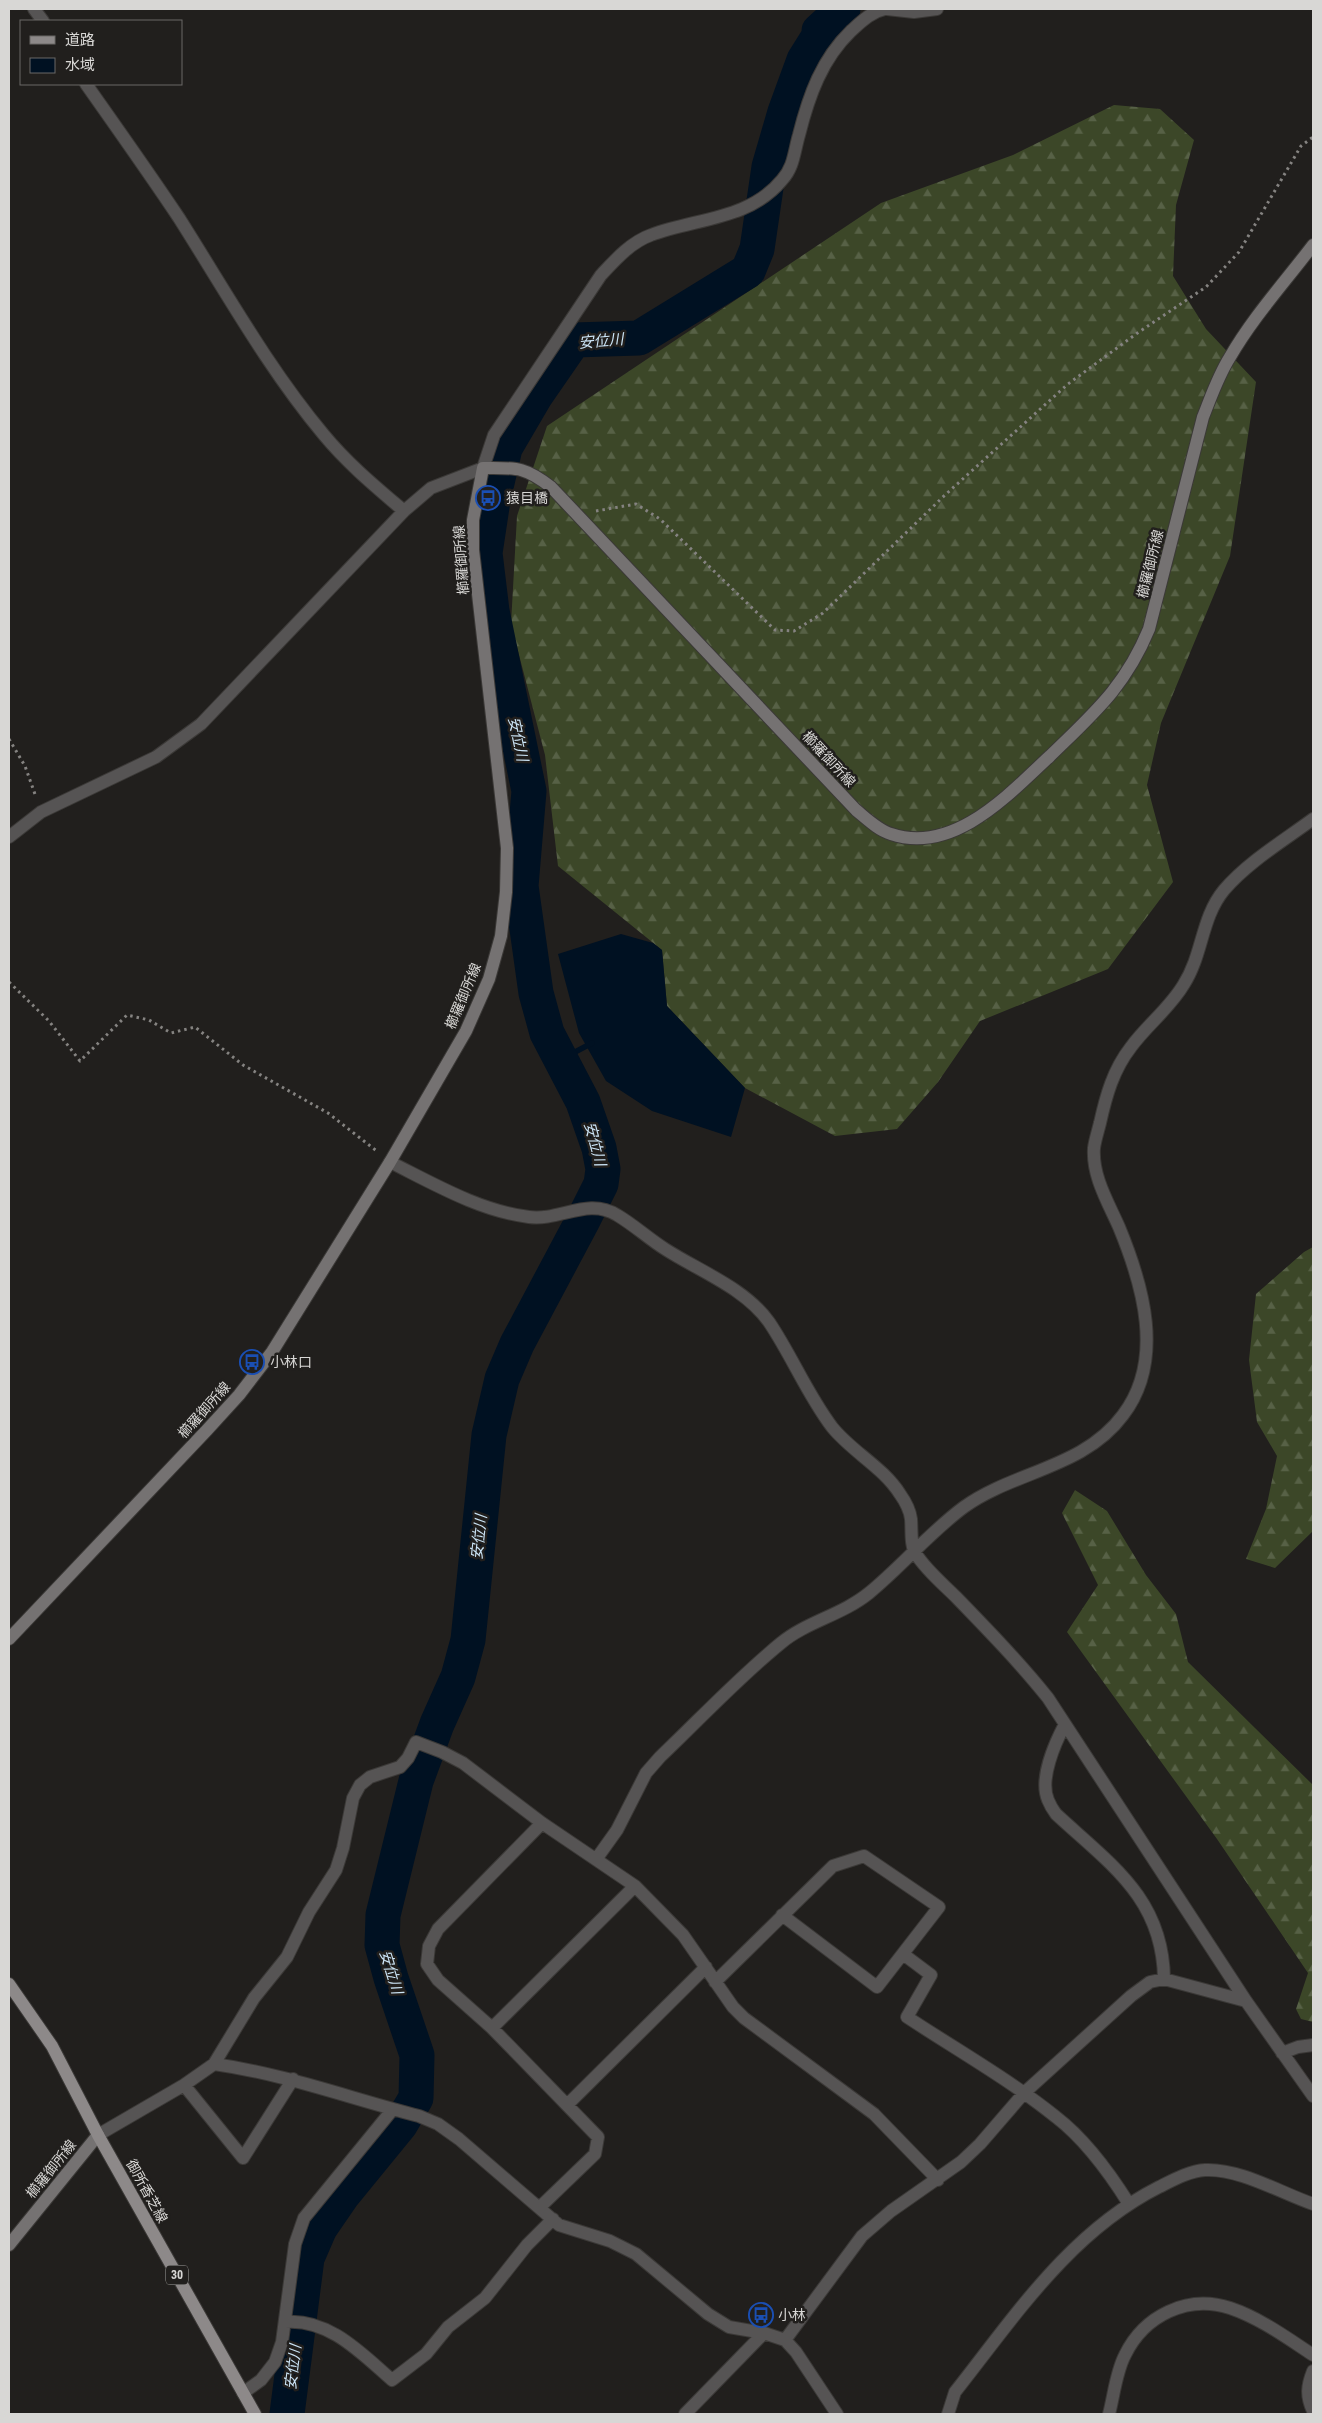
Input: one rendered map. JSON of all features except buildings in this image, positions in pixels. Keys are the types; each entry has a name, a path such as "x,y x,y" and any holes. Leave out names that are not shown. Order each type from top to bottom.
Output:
{"main road":[{"name":"櫛羅御所線","path":"9,1639 240,1395 272,1352 390,1162 466,1031 489,979 500,936 506,892 507,848 472,550 473,520 483,468 518,467 536,475 551,487 862,815 890,834 908,837 930,836 959,828 988,812 1004,800 1100,708 1120,684 1138,655 1149,629 1203,417 1217,384 1229,358 1243,336 1313,245"},
{"name":"御所香芝線","path":"9,1984 52,2046 98,2135 255,2414"},
{"name":"櫛羅御所線","path":"9,2244 98,2135"}],"street":[{"path":"34,9 42,20"},
{"path":"9,837 41,812 156,757 201,724 404,511 431,488 483,468 494,435 601,275 617,258 650,235 722,216 756,203 771,192 792,166 804,118 828,55 864,18 876,10 886,9 914,12 937,9"},
{"path":"87,85 178,217 256,341 324,436 357,470 404,511"},
{"path":"597,1858 617,1830 646,1773 660,1757 782,1641 844,1610 868,1594 942,1525 966,1506 988,1492 1075,1456 1095,1442 1123,1415 1138,1389 1146,1359 1147,1330 1131,1260 1102,1191 1096,1168 1094,1148 1108,1090 1117,1068 1132,1046 1168,1006 1184,984 1193,967 1209,912 1223,891 1243,871 1313,819"},
{"path":"390,1162 444,1190 502,1211 530,1218 547,1218 579,1208 604,1209 617,1214 667,1251 738,1293 768,1321 813,1401 834,1429 858,1454 890,1480 902,1495 910,1515 914,1553 1026,1671 1065,1724 1246,2001 1313,2096"},
{"path":"1065,1724 1055,1743 1050,1762 1046,1781 1047,1799 1056,1814 1135,1888 1148,1910 1159,1935 1164,1957 1164,1979"},
{"path":"98,2135 184,2086 214,2064 254,1998 287,1957 305,1920 336,1870 343,1848 353,1798 360,1785 370,1778 400,1767 408,1758 416,1742 463,1763 542,1823 597,1858 636,1886 683,1934 733,2007 744,2018 874,2114 938,2180"},
{"path":"540,2207 595,2154 598,2137 492,2028 438,1980 427,1964 429,1946 438,1929 542,1823"},
{"path":"715,1982 782,1915 832,1866 864,1856 938,1907 877,1987 782,1915"},
{"path":"492,2028 636,1886"},
{"path":"903,1954 931,1974 907,2018 1057,2117 1086,2145 1110,2174 1128,2204"},
{"path":"567,2105 706,1968"},
{"path":"784,2340 862,2236 891,2211 938,2180 980,2144 1024,2094 1131,1996 1150,1982 1164,1979 1246,2001"},
{"path":"1282,2053 1298,2047 1313,2045"},
{"path":"214,2064 256,2070 293,2079 419,2116 438,2124 459,2139 559,2225 610,2241 636,2254 708,2314 729,2327 784,2340 796,2352 837,2414"},
{"path":"184,2086 243,2158 293,2079"},
{"path":"244,2394 261,2380 275,2362 282,2342 289,2321 295,2244 304,2218 393,2109"},
{"path":"948,2414 955,2392 1046,2278 1073,2249 1101,2224 1128,2204 1180,2176 1205,2170 1230,2172 1313,2204"},
{"path":"289,2321 313,2324 332,2332 350,2344 392,2380 426,2354 448,2327 485,2298 527,2245 553,2219"},
{"path":"1110,2414 1124,2355 1138,2335 1158,2316 1183,2304 1229,2307 1256,2320 1313,2355"},
{"path":"685,2414 764,2334"},
{"path":"1313,2371 1307,2386 1309,2402 1313,2411"}],"path":[{"path":"578,514 636,504 660,519 776,630 794,631 823,613 945,495 1068,384 1136,334 1206,287 1239,252 1301,146 1313,137"},
{"path":"9,739 24,766 41,812"},
{"path":"9,982 50,1021 80,1061 127,1015 149,1020 171,1033 195,1027 243,1065 328,1113 390,1162"}],"green space":[{"path":"1114,105 1160,109 1194,140 1176,205 1173,276 1206,329 1256,382 1230,556 1161,723 1147,785 1173,882 1108,969 980,1021 938,1082 897,1129 835,1136 745,1088 667,1006 662,950 558,866 545,755 511,624 517,516 547,426 881,203 1013,155"},
{"path":"1313,1247 1313,1531 1275,1568 1246,1559 1266,1509 1277,1456 1257,1422 1249,1360 1256,1294 1304,1252"},
{"path":"1075,1490 1107,1511 1146,1575 1176,1614 1188,1662 1313,1785 1313,2022 1301,2019 1296,2009 1308,1973 1217,1839 1067,1632 1098,1585 1062,1513"}],"water":[{"path":"621,934 653,943 662,950 667,1006 745,1088 731,1137 652,1111 606,1081 579,1033 558,954"}],"waterway":[{"name":"安位川","path":"287,2414 307,2258 320,2228 342,2196 400,2125 416,2098 417,2055 382,1945 383,1915 416,1781 437,1724 458,1677 468,1640 489,1435 502,1379 517,1344 601,1184 603,1169 599,1148 583,1102 547,1033 536,993 521,886 529,791 492,611 485,553 493,500 505,448 536,395 574,340 639,338 748,271 757,249 769,167 785,112 804,60 819,36 819,31 843,9"},
{"path":"560,1060 592,1043"}],"place":[{"name":"猿目橋","path":"488,498"},
{"name":"小林口","path":"252,1362"},
{"name":"小林","path":"761,2315"}]}
